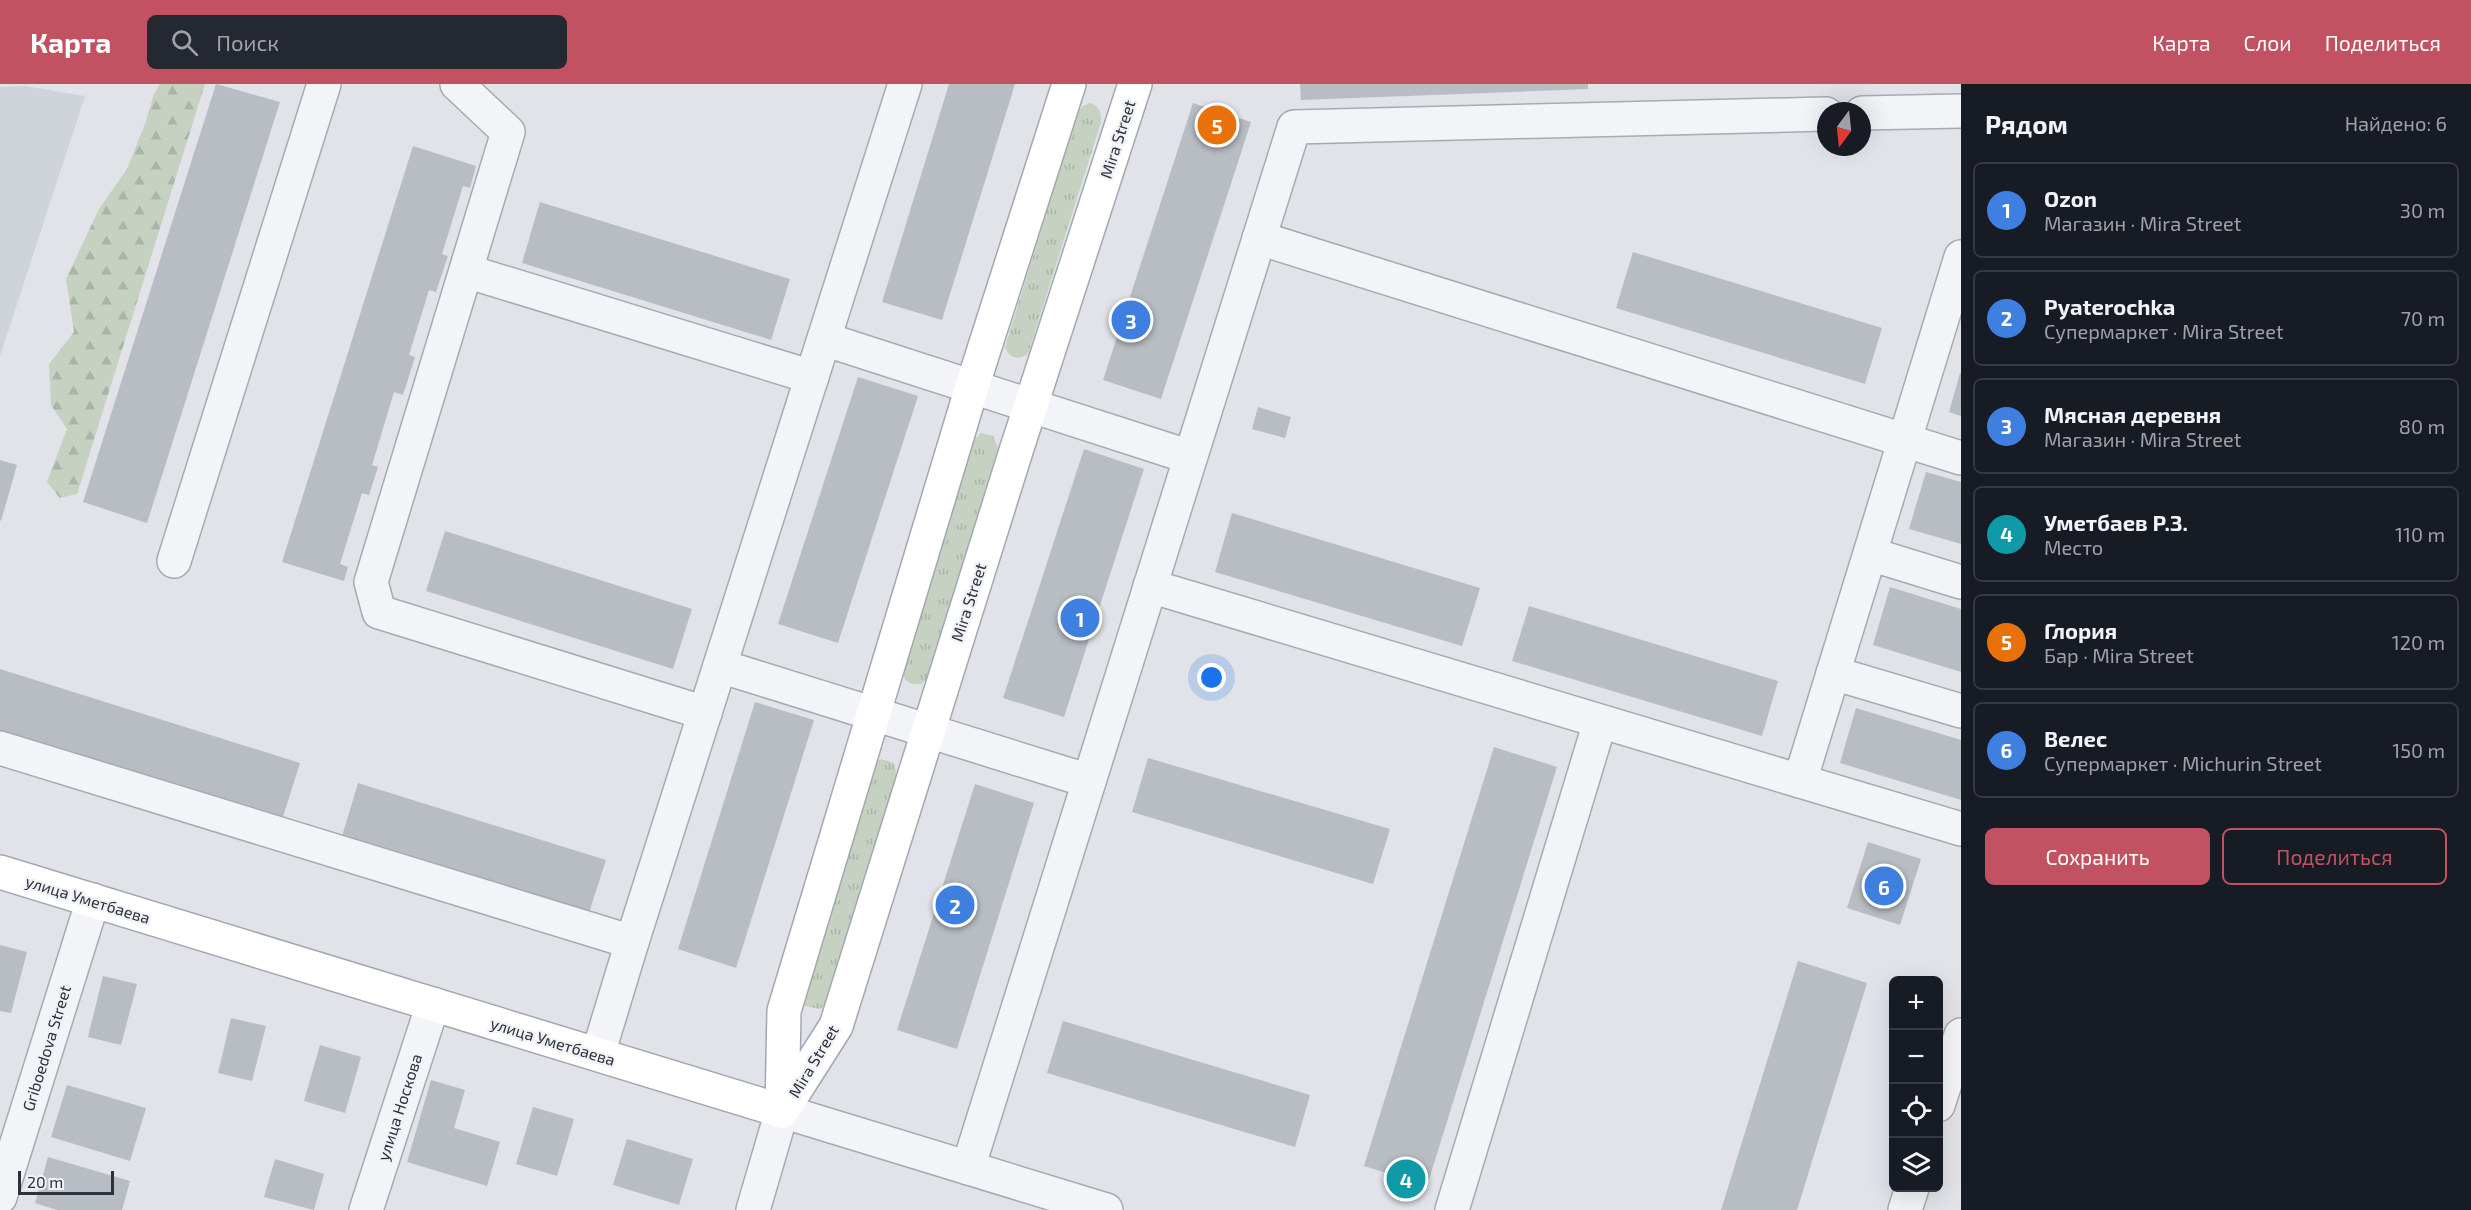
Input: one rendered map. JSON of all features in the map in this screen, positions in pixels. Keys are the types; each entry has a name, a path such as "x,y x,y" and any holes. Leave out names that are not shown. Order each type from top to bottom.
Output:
{"main road":[{"name":"Mira Street","path":"783,1111 784,1011 972,387 1069,84"},
{"name":"Mira Street","path":"783,1111 836,1026 1030,406 1135,84"},
{"name":"улица Уметбаева","path":"0,872 783,1111"}],"street":[{"path":"174,561 324,84"},
{"path":"457,84 508,132 371,582 379,612 705,713"},
{"path":"598,1054 905,84"},
{"path":"1871,113 1961,111"},
{"path":"968,1168 1294,127 1817,114"},
{"path":"1259,238 1961,458"},
{"path":"1800,781 1905,441 1951,327 1961,257"},
{"path":"466,270 812,377"},
{"path":"824,339 1191,457"},
{"path":"1870,554 1961,582"},
{"path":"1150,586 1961,830"},
{"path":"720,666 1089,781"},
{"path":"1833,673 1961,711"},
{"path":"1452,1210 1600,722"},
{"path":"0,748 632,942"},
{"name":"Griboedova Street","path":"0,1197 93,900"},
{"name":"улица Носкова","path":"366,1210 433,1004"},
{"path":"1943,1090 1961,1035"},
{"name":"улица Уметбаева","path":"783,1111 1106,1210"},
{"name":"Mira Street","path":"753,1210 783,1111"},
{"path":"1905,1210 1911,1192"}],"shaded area":[{"path":"25,86 85,96 0,356 0,87"}],"green space":[{"path":"160,84 205,84 77,494 60,498 47,482 67,429 51,405 49,364 74,332 66,279 99,209 127,169 154,94"},
{"path":"1090,103 1099,110 1101,122 1028,354 1014,357 1005,347 1077,114 1083,106"},
{"path":"981,433 993,436 998,448 927,679 921,684 912,684 905,680 903,671 973,441"},
{"path":"881,759 894,763 897,775 829,1001 820,1009 805,1006 802,1001 874,763"}],"building":[{"path":"216,84 280,102 147,523 83,502"},
{"path":"949,84 1015,84 942,320 882,302"},
{"path":"1300,84 1588,84 1588,89 1301,100"},
{"path":"1193,103 1251,122 1161,399 1103,380"},
{"path":"413,146 476,166 470,188 463,186 442,254 448,256 436,292 429,290 409,355 415,357 403,395 394,392 372,465 378,467 369,495 362,493 340,564 348,567 344,581 282,562"},
{"path":"540,202 790,279 771,340 522,263"},
{"path":"1633,252 1882,328 1865,384 1616,308"},
{"path":"1961,373 1961,416 1949,412"},
{"path":"858,377 918,396 838,643 778,624"},
{"path":"1258,407 1291,417 1285,438 1252,429"},
{"path":"1084,449 1144,469 1064,717 1003,698"},
{"path":"0,460 17,465 1,521 0,520"},
{"path":"1926,472 1961,482 1961,544 1909,529"},
{"path":"1232,513 1480,588 1462,646 1215,572"},
{"path":"445,531 692,609 673,669 426,591"},
{"path":"1890,587 1961,609 1961,672 1873,645"},
{"path":"1529,606 1778,681 1762,736 1512,661"},
{"path":"0,669 300,763 281,823 0,735"},
{"path":"755,702 814,720 736,968 678,949"},
{"path":"1856,708 1961,740 1961,800 1840,763"},
{"path":"1494,747 1557,767 1427,1186 1364,1166"},
{"path":"1148,758 1390,829 1373,884 1132,812"},
{"path":"358,783 606,860 587,919 340,843"},
{"path":"975,784 1034,803 957,1049 897,1030"},
{"path":"1868,842 1921,859 1900,925 1847,908"},
{"path":"0,945 27,952 11,1013 0,1011"},
{"path":"1798,961 1867,983 1797,1210 1721,1210"},
{"path":"103,976 137,984 121,1045 88,1037"},
{"path":"231,1018 266,1026 252,1081 218,1073"},
{"path":"1063,1021 1310,1095 1295,1147 1047,1073"},
{"path":"320,1045 361,1057 345,1113 304,1101"},
{"path":"431,1080 465,1090 454,1128 500,1142 487,1186 407,1162"},
{"path":"67,1085 146,1108 130,1161 51,1137"},
{"path":"533,1107 574,1119 557,1176 516,1164"},
{"path":"627,1139 693,1159 679,1205 613,1185"},
{"path":"48,1157 130,1181 122,1210 57,1210 35,1203"},
{"path":"275,1159 324,1174 314,1210 264,1197"}],"place":[{"name":"Глория","path":"1217,125"},
{"name":"Мясная деревня","path":"1131,320"},
{"name":"Ozon","path":"1080,618"},
{"name":"Велес","path":"1884,886"},
{"name":"Pyaterochka","path":"955,905"},
{"name":"Уметбаев Р.З.","path":"1406,1179"}]}
